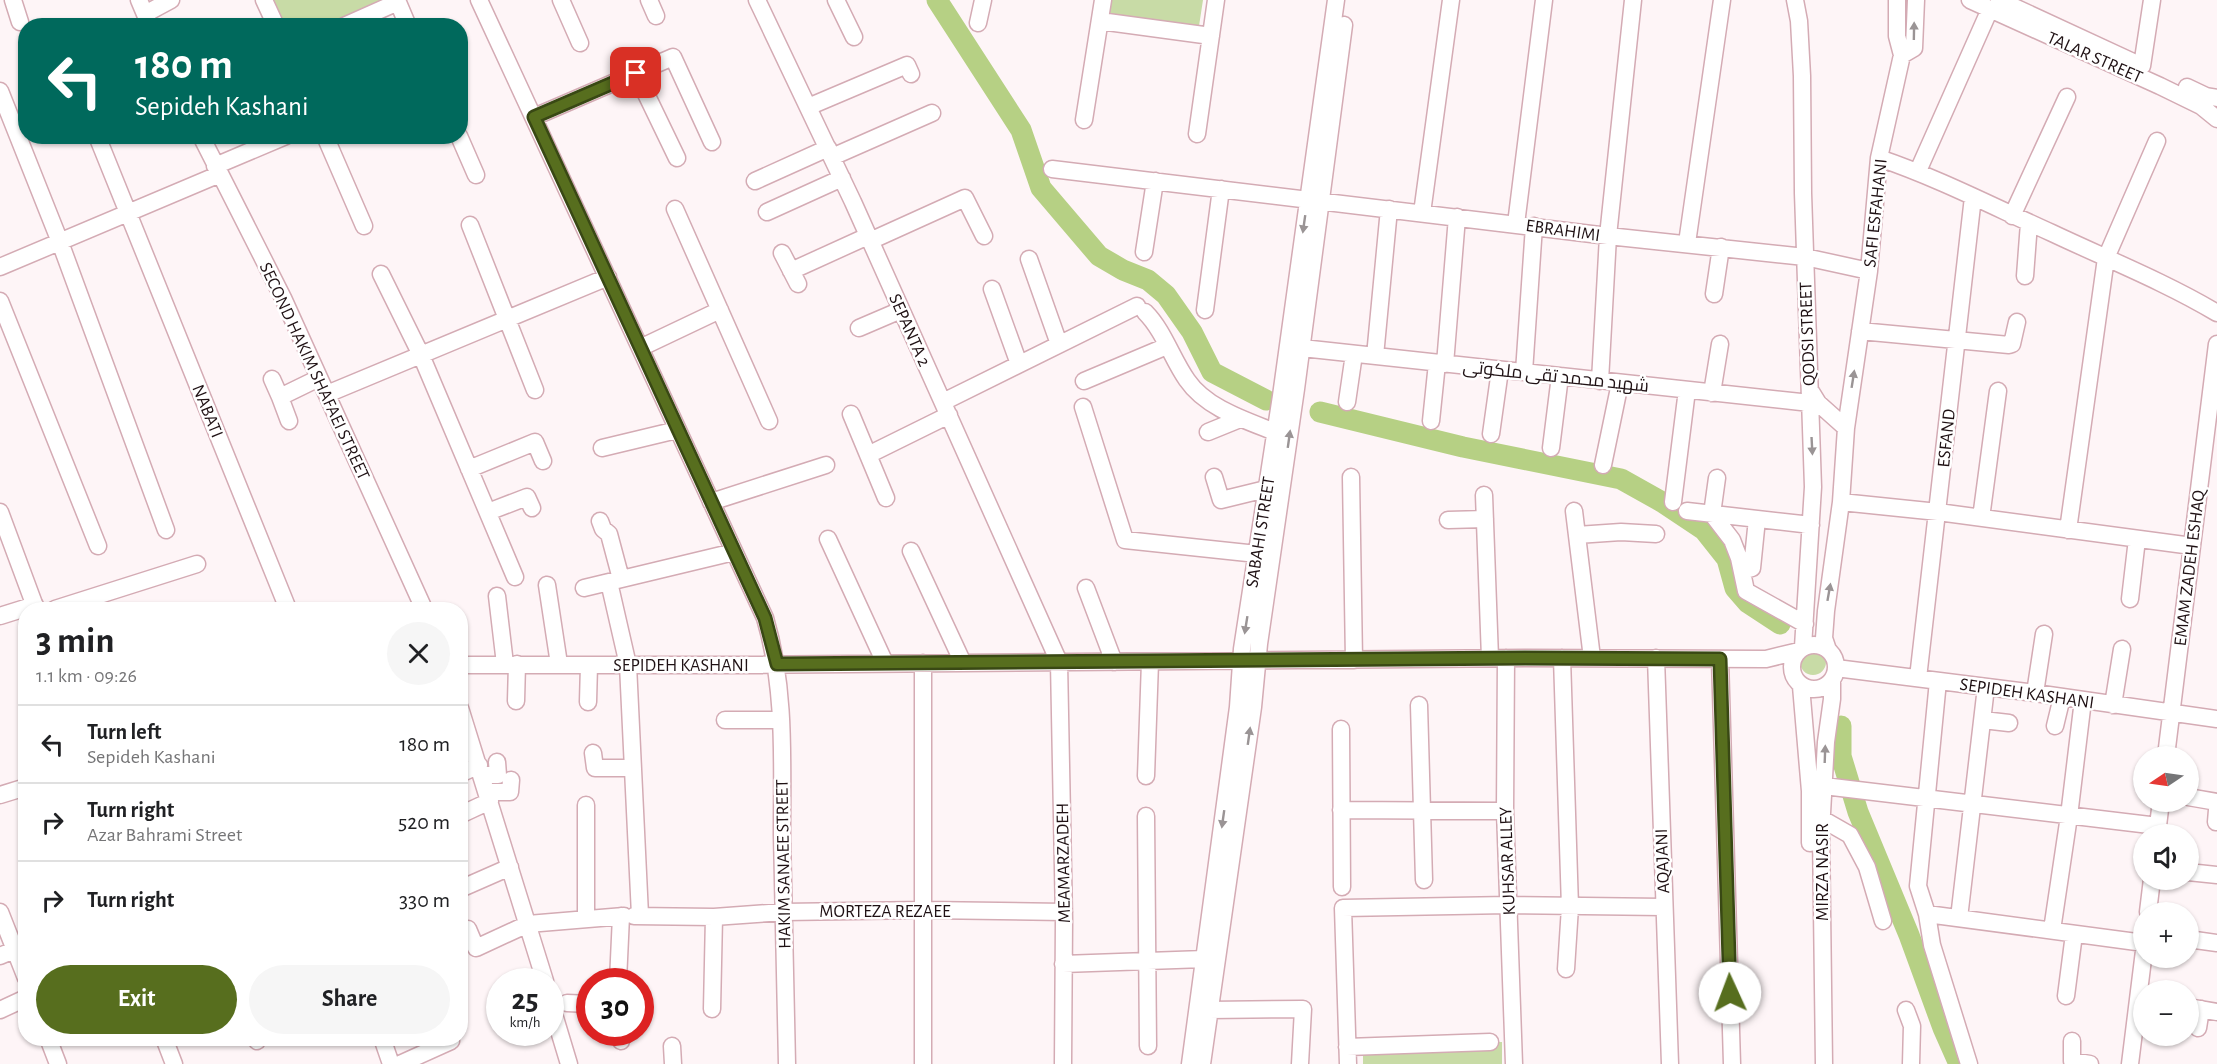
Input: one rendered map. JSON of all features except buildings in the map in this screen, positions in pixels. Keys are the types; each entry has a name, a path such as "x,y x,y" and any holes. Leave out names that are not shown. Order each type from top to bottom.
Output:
{"street":[{"path":"13,0 19,18"},
{"path":"264,0 272,18"},
{"name":"HAKIM SANAEE STREET","path":"479,0 765,618 777,664 781,720 787,1064"},
{"path":"561,0 580,43"},
{"path":"649,0 656,16"},
{"name":"SEPANTA 2","path":"757,0 842,178 1059,662"},
{"path":"836,0 854,37"},
{"path":"978,23 983,0"},
{"path":"1084,120 1103,0"},
{"path":"1197,134 1216,0"},
{"name":"SABAHI STREET","path":"1190,1064 1238,707 1250,661 1302,348 1314,200 1336,0"},
{"name":"SABAHI STREET","path":"1202,1064 1251,718 1250,661 1257,554 1347,0"},
{"path":"1422,213 1451,0"},
{"path":"1515,224 1544,0"},
{"path":"1600,381 1608,236 1633,0"},
{"path":"1687,243 1722,0"},
{"name":"QODSI STREET","path":"1795,0 1799,21 1803,125 1813,487 1805,624 1801,649"},
{"name":"QODSI STREET","path":"1799,21 1806,0"},
{"name":"SAFI ESFAHANI","path":"1846,428 1869,271 1879,158 1902,55 1897,36 1897,0"},
{"path":"1902,55 1914,48 1916,0"},
{"name":"TALAR STREET","path":"1970,0 1995,5 2020,5 2142,66 2206,96 2217,98"},
{"path":"2142,66 2152,0"},
{"path":"145,13 165,1"},
{"path":"361,18 397,1 404,18"},
{"path":"1918,171 1995,5"},
{"name":"TALAR STREET","path":"1995,5 2201,106 2217,119"},
{"path":"1100,21 1211,36"},
{"path":"534,117 673,57 711,142"},
{"path":"808,107 907,65 911,74"},
{"path":"636,73 677,158"},
{"path":"0,91 18,136"},
{"path":"2012,216 2067,97"},
{"path":"755,181 932,113"},
{"path":"2068,530 2106,258 2157,141"},
{"path":"21,144 60,242 166,530"},
{"name":"NABATI","path":"100,144 285,602"},
{"name":"SECOND HAKIM SHAFAEI STREET","path":"205,144 283,298 421,602"},
{"path":"0,267 128,213 270,144"},
{"path":"328,144 364,226"},
{"path":"462,144 476,175"},
{"path":"1879,158 1918,171 2106,258 2198,302 2217,314"},
{"name":"EBRAHIMI","path":"1052,169 1608,236 1805,257 1869,271"},
{"path":"767,212 842,178"},
{"path":"1144,252 1155,181"},
{"path":"1205,310 1221,189"},
{"name":"ESFAND","path":"1918,678 1973,197"},
{"path":"782,253 794,278 869,238 965,198 984,236"},
{"path":"675,209 769,421"},
{"path":"1375,356 1389,209"},
{"path":"1431,421 1441,363 1457,217"},
{"path":"2025,276 2029,223"},
{"path":"470,225 535,390"},
{"path":"1524,372 1534,226"},
{"path":"1714,294 1721,248"},
{"path":"1029,259 1059,344"},
{"path":"381,274 421,355 515,577"},
{"path":"327,394 608,277"},
{"path":"992,289 1020,364"},
{"path":"0,301 98,546"},
{"path":"868,455 1020,364 1059,344 1141,309 1167,346 1188,382 1206,399 1240,419 1275,432"},
{"path":"640,348 720,310"},
{"path":"859,328 901,310"},
{"path":"1860,331 2009,345 2012,344 2017,322"},
{"path":"1713,393 1720,344"},
{"name":"EMAM ZADEH ESHAQ","path":"2167,746 2192,546 2211,436 2217,344"},
{"path":"1084,381 1167,346"},
{"name":"شهید محمد تقی ملکوتی","path":"1302,348 1713,393 1809,396"},
{"path":"1347,402 1354,354"},
{"path":"1491,434 1500,370"},
{"path":"1551,447 1560,376"},
{"path":"280,397 319,378"},
{"path":"272,379 289,421"},
{"path":"1603,465 1620,383"},
{"path":"1687,390 1680,507 1712,514 1811,525"},
{"path":"1981,518 1998,391"},
{"path":"1809,396 1846,428 1841,502 1826,611 1824,638 1827,650"},
{"path":"1083,407 1125,540 1257,554"},
{"path":"851,414 886,498"},
{"path":"1208,432 1240,419"},
{"path":"602,448 677,430"},
{"path":"469,469 535,442 543,461"},
{"path":"711,502 826,465"},
{"path":"1215,477 1221,500 1266,489"},
{"path":"1351,477 1354,660"},
{"path":"1717,478 1712,514 1732,540 1746,591 1805,624"},
{"name":"KUHSAR ALLEY","path":"1484,495 1498,658 1514,1064"},
{"path":"488,512 526,497 532,508"},
{"path":"1841,502 1938,512 2192,546"},
{"path":"1574,511 1592,658"},
{"path":"0,512 33,602"},
{"path":"1448,520 1485,519"},
{"path":"1742,571 1752,568 1757,519"},
{"path":"600,520 603,529 609,534 628,665 633,768 630,916 620,968"},
{"path":"1577,535 1621,532 1656,534"},
{"path":"828,539 885,663"},
{"path":"2130,599 2137,539"},
{"path":"911,551 963,663"},
{"path":"584,588 734,552"},
{"path":"77,602 197,564"},
{"path":"547,585 559,664"},
{"path":"1086,588 1114,662"},
{"path":"497,596 516,701"},
{"path":"0,616 18,611"},
{"path":"2035,693 2043,634"},
{"path":"1766,659 1797,681 1809,689 1818,689 1826,686 1834,674 1832,655 1816,645 1801,649 1791,666 1797,681"},
{"name":"SEPIDEH KASHANI","path":"468,665 1498,658 1766,659 1801,649"},
{"path":"2113,705 2122,649"},
{"path":"1562,658 1570,907 1566,969"},
{"name":"AQAJANI","path":"1656,658 1670,1064"},
{"path":"1720,659 1732,1064"},
{"name":"MEAMARZADEH","path":"1059,662 1064,912 1063,1064"},
{"path":"1146,776 1150,662"},
{"path":"923,663 925,910 923,1064"},
{"path":"588,702 589,664"},
{"name":"SEPIDEH KASHANI","path":"1834,674 1918,678 2217,719"},
{"name":"MIRZA NASIR","path":"1814,1064 1819,792 1834,674"},
{"name":"MIRZA NASIR","path":"1797,681 1819,792 1822,819 1824,1064"},
{"path":"1938,681 1918,886 1927,914 1932,945 1969,1064"},
{"path":"1959,918 1986,687"},
{"path":"2055,726 2061,697"},
{"path":"2052,930 2083,700"},
{"path":"1419,705 1424,880"},
{"path":"724,720 781,720"},
{"path":"1983,720 2009,723"},
{"path":"1341,729 1342,887"},
{"path":"468,733 541,968"},
{"path":"593,753 595,768 633,768"},
{"path":"468,772 480,770 498,776 497,762"},
{"path":"468,810 488,797 510,792 511,780"},
{"path":"0,795 18,790"},
{"path":"1819,792 1865,791 2133,826"},
{"path":"2199,799 2217,802"},
{"path":"586,805 586,919"},
{"path":"1341,810 1505,811"},
{"path":"1146,816 1148,1046"},
{"path":"1822,819 1850,835 1866,867 1883,921"},
{"path":"468,885 510,867"},
{"path":"2199,873 2217,875"},
{"path":"1490,1042 1347,1056 1343,908 1508,905 1663,907"},
{"name":"MORTEZA REZAEE","path":"468,929 476,948 528,924 630,916 714,917 783,912 925,910 1064,912"},
{"path":"0,912 7,953 18,967"},
{"path":"1927,914 2133,941"},
{"path":"712,1009 714,917"},
{"path":"2066,996 2074,933"},
{"path":"2199,941 2217,943"},
{"path":"1063,964 1204,959"},
{"path":"0,1010 18,1002"},
{"path":"1209,1010 1303,1009 1300,1064"},
{"path":"1906,1010 1912,1026 1911,1064"},
{"path":"564,1033 569,1064"},
{"path":"2072,1041 2072,1061 2090,1064"},
{"path":"51,1046 58,1064"},
{"path":"167,1046 174,1064"},
{"path":"385,1046 391,1064"},
{"path":"400,1064 440,1046"},
{"path":"672,1046 673,1064"},
{"path":"2130,1064 2133,1046"}],"green space":[{"path":"272,0 388,1 349,18 280,18"},
{"path":"1111,0 1203,0 1199,26 1108,15"},
{"path":"1813,649 1822,653 1826,662 1822,671 1813,675 1804,671 1800,662 1804,653"},
{"path":"1502,1042 1502,1064 1363,1064 1363,1045"}],"waterway":[{"path":"937,0 1021,130 1041,188 1099,256 1123,270 1148,280 1166,295 1192,332 1212,372 1266,400"},
{"path":"1320,412 1463,447 1621,479 1662,502 1704,530 1727,559 1735,588 1748,603 1780,624"},
{"path":"1841,726 1841,756 1858,812 1959,1064"}],"route":[{"path":"636,73 534,117 765,618 777,664 1525,658 1720,659 1730,993"}]}
